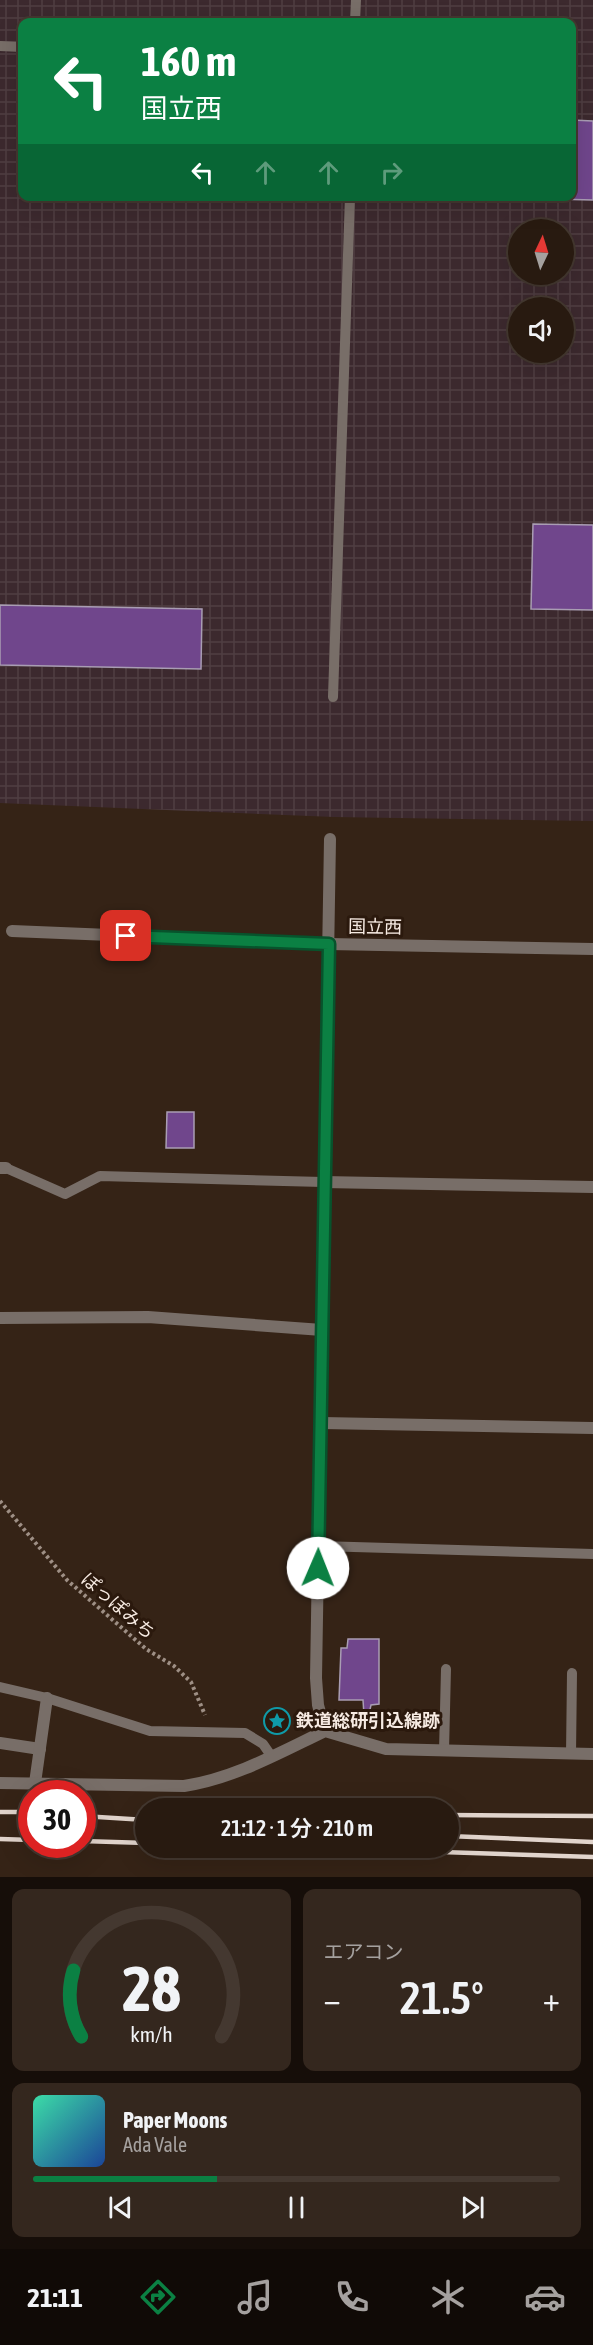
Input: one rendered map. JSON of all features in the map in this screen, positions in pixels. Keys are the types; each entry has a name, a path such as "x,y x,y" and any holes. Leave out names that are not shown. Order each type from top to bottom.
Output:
{"street":[{"path":"325,1731 318,1705 316,1678 330,839"},
{"name":"国立西","path":"12,931 329,944 593,949"},
{"path":"323,1182 593,1187"},
{"path":"0,1318 148,1317 322,1330"},
{"path":"322,1423 593,1428"},
{"path":"36,1780 47,1698"},
{"path":"96,1785 184,1786 223,1778 325,1731 386,1749 593,1754"},
{"path":"0,1743 40,1749"},
{"path":"0,1783 18,1784"}],"lane":[{"path":"355,18 356,0"},
{"path":"0,46 18,47"},
{"path":"333,697 350,201"},
{"path":"3,1168 65,1194 100,1176 323,1182"},
{"path":"319,1546 593,1554"},
{"path":"444,1751 446,1669"},
{"path":"571,1754 572,1673"},
{"path":"0,1687 47,1698 150,1731 245,1733 263,1744 272,1757"}],"path":[{"name":"ぽっぽみち","path":"0,1501 67,1580 146,1649 174,1666 191,1682 211,1732"}],"shaded area":[{"path":"0,0 593,0 593,821 334,817 0,803"}],"building":[{"path":"576,120 593,121 593,200 576,200"},
{"path":"533,524 593,525 593,610 531,609"},
{"path":"0,605 202,609 201,669 0,665"},
{"path":"167,1112 194,1112 194,1148 166,1148"},
{"path":"348,1639 379,1639 379,1704 371,1705 369,1714 364,1715 363,1700 339,1700 341,1648 347,1648"}],"railway":[{"path":"0,1812 18,1812"},
{"path":"459,1815 593,1816"},
{"path":"96,1817 135,1819"},
{"path":"459,1836 593,1842"},
{"path":"0,1839 18,1840"},
{"path":"96,1841 135,1843"},
{"path":"459,1853 593,1857"}],"place":[{"name":"鉄道総研引込線跡","path":"277,1721"}],"route":[{"path":"126,936 329,944 323,1182 322,1423 318,1568"}]}
